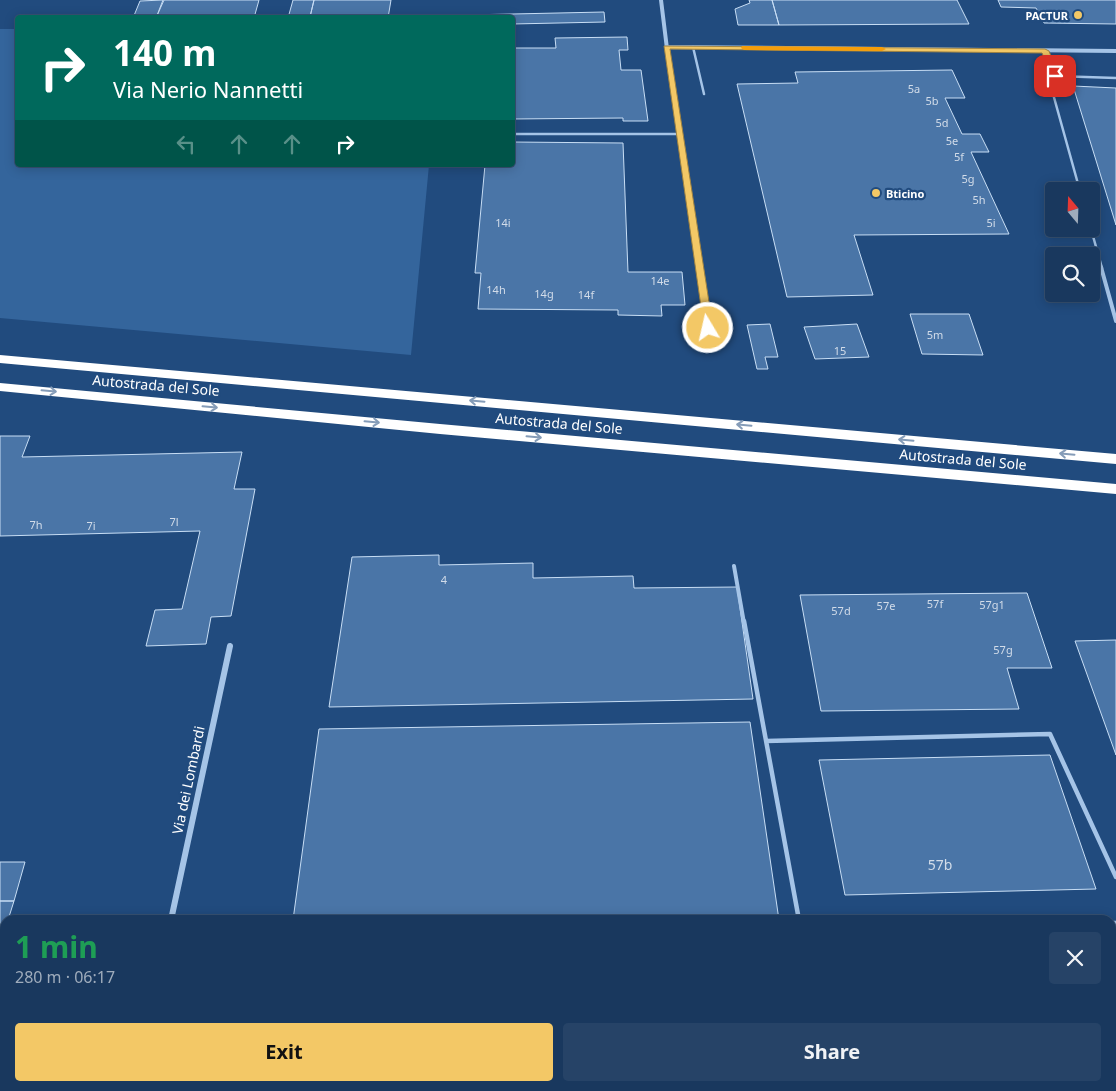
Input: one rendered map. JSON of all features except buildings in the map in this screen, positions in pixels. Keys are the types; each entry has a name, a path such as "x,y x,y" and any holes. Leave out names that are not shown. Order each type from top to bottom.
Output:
{"highway":[{"name":"Autostrada del Sole","path":"0,359 1116,459"},
{"name":"Autostrada del Sole","path":"0,386 460,430 1116,489"}],"street":[{"path":"661,0 669,66"},
{"path":"666,47 1116,51"},
{"name":"Via dei Lombardi","path":"172,915 230,646"}],"lane":[{"path":"693,47 704,94"},
{"path":"1045,51 1055,76"},
{"path":"669,66 708,328"},
{"path":"1055,76 1116,78"},
{"path":"1055,76 1050,83 1078,182"},
{"path":"515,134 679,134"},
{"path":"1093,238 1116,321"},
{"path":"734,566 798,915"},
{"path":"766,741 1050,734 1116,877"}],"shaded area":[{"path":"0,29 15,29 15,167 429,167 411,355 0,318"}],"slow traffic":[{"path":"744,48 882,49"}],"place":[{"name":"PACTUR","path":"1078,15"},
{"name":"Bticino","path":"876,193"}],"route":[{"path":"708,328 666,47 1045,51 1055,76"}]}
